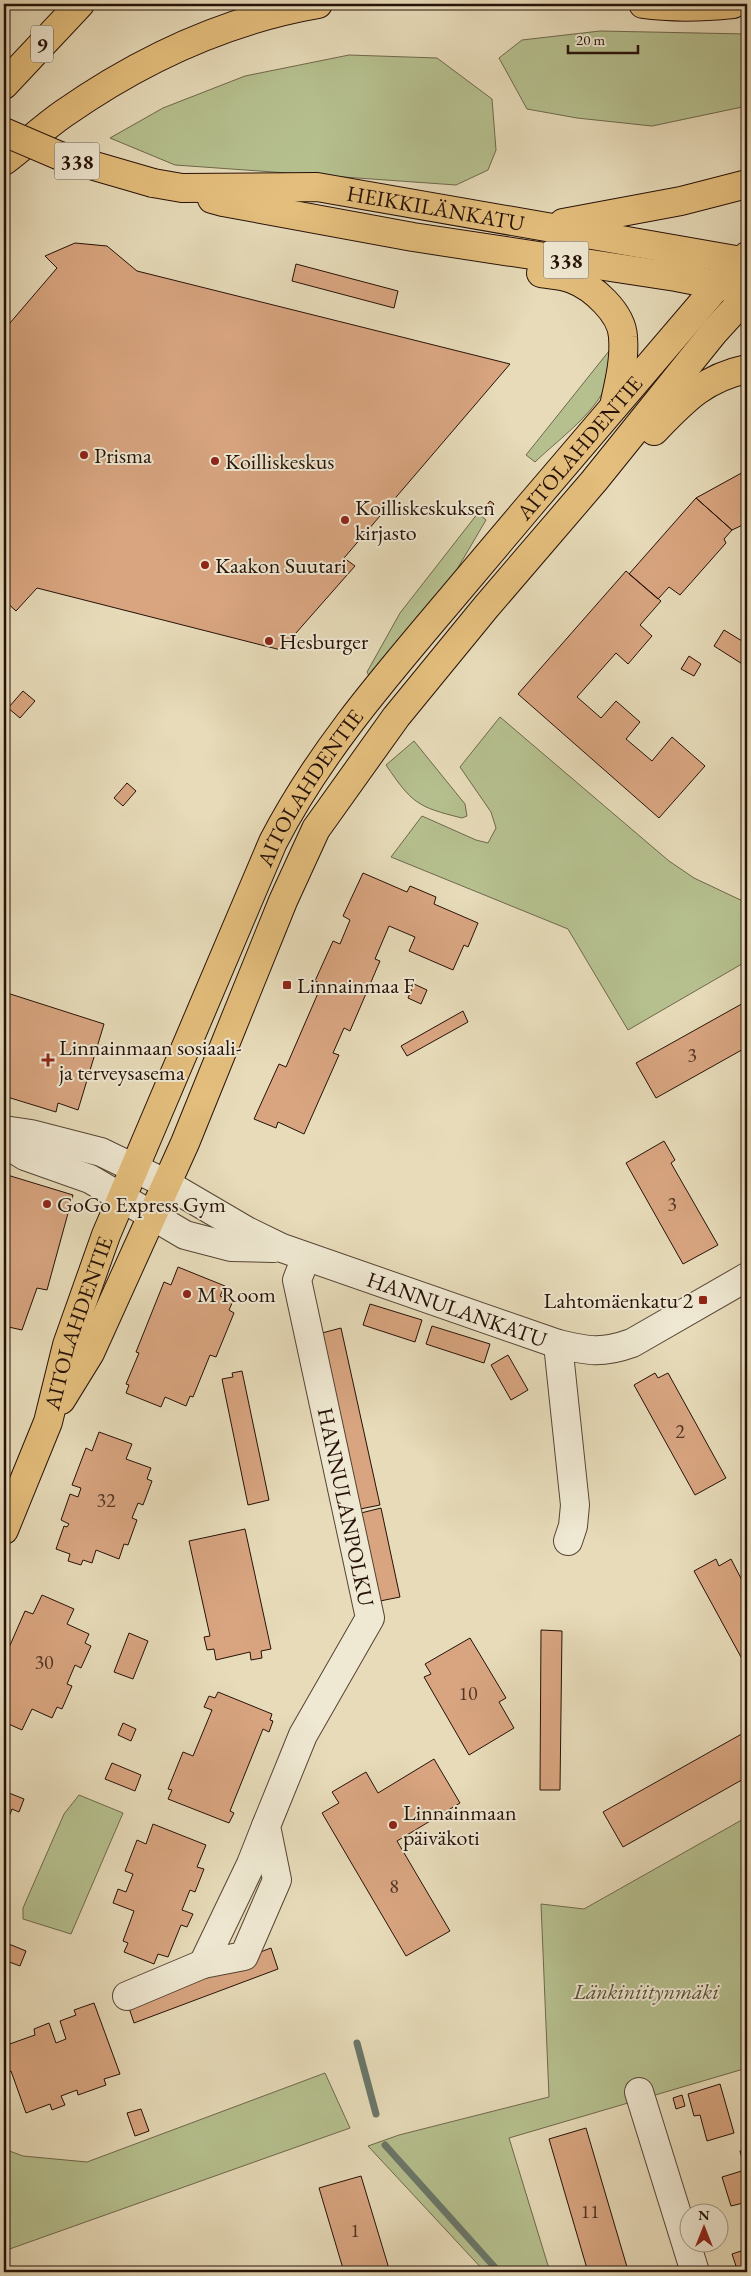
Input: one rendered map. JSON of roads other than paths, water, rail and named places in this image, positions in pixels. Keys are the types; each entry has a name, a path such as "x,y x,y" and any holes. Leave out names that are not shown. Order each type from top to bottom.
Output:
{"main road":[{"name":"9","path":"4,85 80,4"},
{"path":"4,162 63,114 141,65 199,38 258,18 318,4"},
{"path":"643,4 656,6 733,4"},
{"name":"HEIKKILÄNKATU","path":"4,132 60,156 152,183 182,188 223,202 413,237 747,291"},
{"path":"539,227 586,220 681,201 747,184"},
{"name":"HEIKKILÄNKATU","path":"182,188 317,187 539,227 746,260"},
{"path":"413,237 468,258 572,279 601,298 616,315 623,334 623,358 614,407"},
{"name":"AITOLAHDENTIE","path":"4,1530 48,1422 67,1345 122,1197 273,842 287,815 326,754 370,694 512,524 718,286 746,260"},
{"name":"AITOLAHDENTIE","path":"48,1422 90,1353 165,1183 185,1143 283,901 316,829 396,717 486,607 594,481 714,332 747,296"},
{"path":"594,481 649,435 705,383 747,368"}],"street":[{"name":"HANNULANKATU","path":"4,1130 31,1134 101,1152 165,1183 247,1231 294,1252 558,1344 575,1505 568,1541"},
{"name":"HANNULANKATU","path":"4,1143 25,1156 90,1179 185,1235 230,1247 294,1252"},
{"name":"HANNULANPOLKU","path":"127,1996 203,1964 251,1864 303,1735 370,1618 297,1280 294,1252"},
{"path":"558,1344 592,1352 614,1350 632,1343 747,1278"},
{"path":"639,2092 695,2272"}],"waterway":[{"path":"357,2043 376,2114"},
{"path":"385,2145 499,2272"}],"place":[{"name":"Prisma","path":"84,455"},
{"name":"Koilliskeskus","path":"215,461"},
{"name":"Koilliskeskuksen kirjasto","path":"345,520"},
{"name":"Kaakon Suutari","path":"205,565"},
{"name":"Hesburger","path":"269,641"},
{"name":"Linnainmaa F","path":"287,985"},
{"name":"Linnainmaan sosiaali- ja terveysasema","path":"48,1060"},
{"name":"GoGo Express Gym","path":"47,1204"},
{"name":"M Room","path":"187,1294"},
{"name":"Lahtomäenkatu 2","path":"703,1300"},
{"name":"Linnainmaan päiväkoti","path":"393,1825"}],"park label":[{"name":"Länkiniitynmäki","path":"646,1991"}]}
